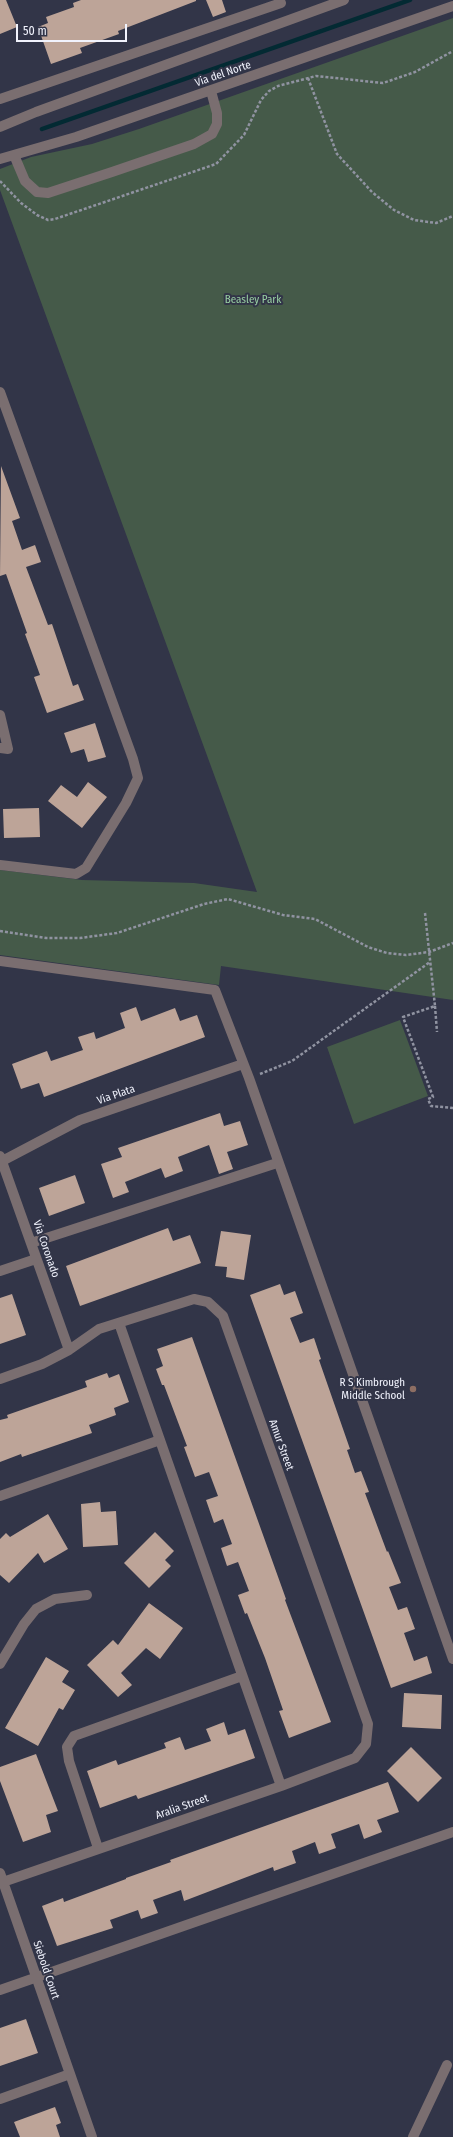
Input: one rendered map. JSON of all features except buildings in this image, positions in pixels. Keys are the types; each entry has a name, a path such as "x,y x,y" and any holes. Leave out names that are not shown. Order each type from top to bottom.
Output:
{"street":[{"path":"0,127 36,112 288,19 344,0"},
{"path":"0,99 280,2 288,19"},
{"name":"Via del Norte","path":"0,159 76,137 453,6"},
{"path":"14,155 25,181 37,192 48,193 194,144 212,134 217,124 217,113 211,91"},
{"path":"0,392 133,759 138,778 126,803 86,868 76,874 0,865"},
{"path":"0,715 4,748"},
{"path":"0,961 215,990 249,1078 453,1659"},
{"name":"Via Plata","path":"1,1158 80,1120 243,1064"},
{"name":"Via Coronado","path":"1,1158 69,1350"},
{"path":"31,1243 278,1163"},
{"path":"0,1271 36,1259"},
{"name":"Amur Street","path":"0,1379 42,1364 69,1350 99,1329 194,1300 208,1302 223,1316 368,1724 366,1744"},
{"path":"119,1323 281,1786"},
{"path":"0,1496 160,1440"},
{"path":"0,1664 24,1624 36,1609 55,1599 87,1595"},
{"path":"98,1848 69,1761 67,1747 74,1736 242,1676"},
{"name":"Aralia Street","path":"1,1880 281,1786 355,1758 366,1744"},
{"path":"0,1990 453,1832"},
{"name":"Siebold Court","path":"1,1880 92,2137"},
{"path":"413,2137 447,2065"},
{"path":"0,2099 70,2074"}],"path":[{"path":"0,181 21,203 37,215 48,220 55,219 216,164 244,135 256,108 269,91 278,86 316,76 340,77 384,83 415,72 453,51"},
{"path":"308,78 338,154 372,192 394,210 414,220 436,223 453,216"},
{"path":"0,931 46,938 80,938 117,933 204,904 228,899 283,915 315,919 368,947 387,953 406,955 429,952 453,943"},
{"path":"425,913 437,1032"},
{"path":"249,1078 292,1061 430,962"},
{"path":"435,1006 403,1017 433,1097 428,1099 431,1106 453,1108"}],"green space":[{"name":"Beasley Park","path":"453,18 453,1000 221,966 219,985 0,955 0,870 82,880 194,883 257,892 0,190 0,169 31,157 92,144 139,129"},
{"path":"400,1020 428,1096 354,1124 327,1047"}],"waterway":[{"path":"42,129 410,0"}],"place":[{"name":"R S Kimbrough Middle School","path":"413,1389"}]}
